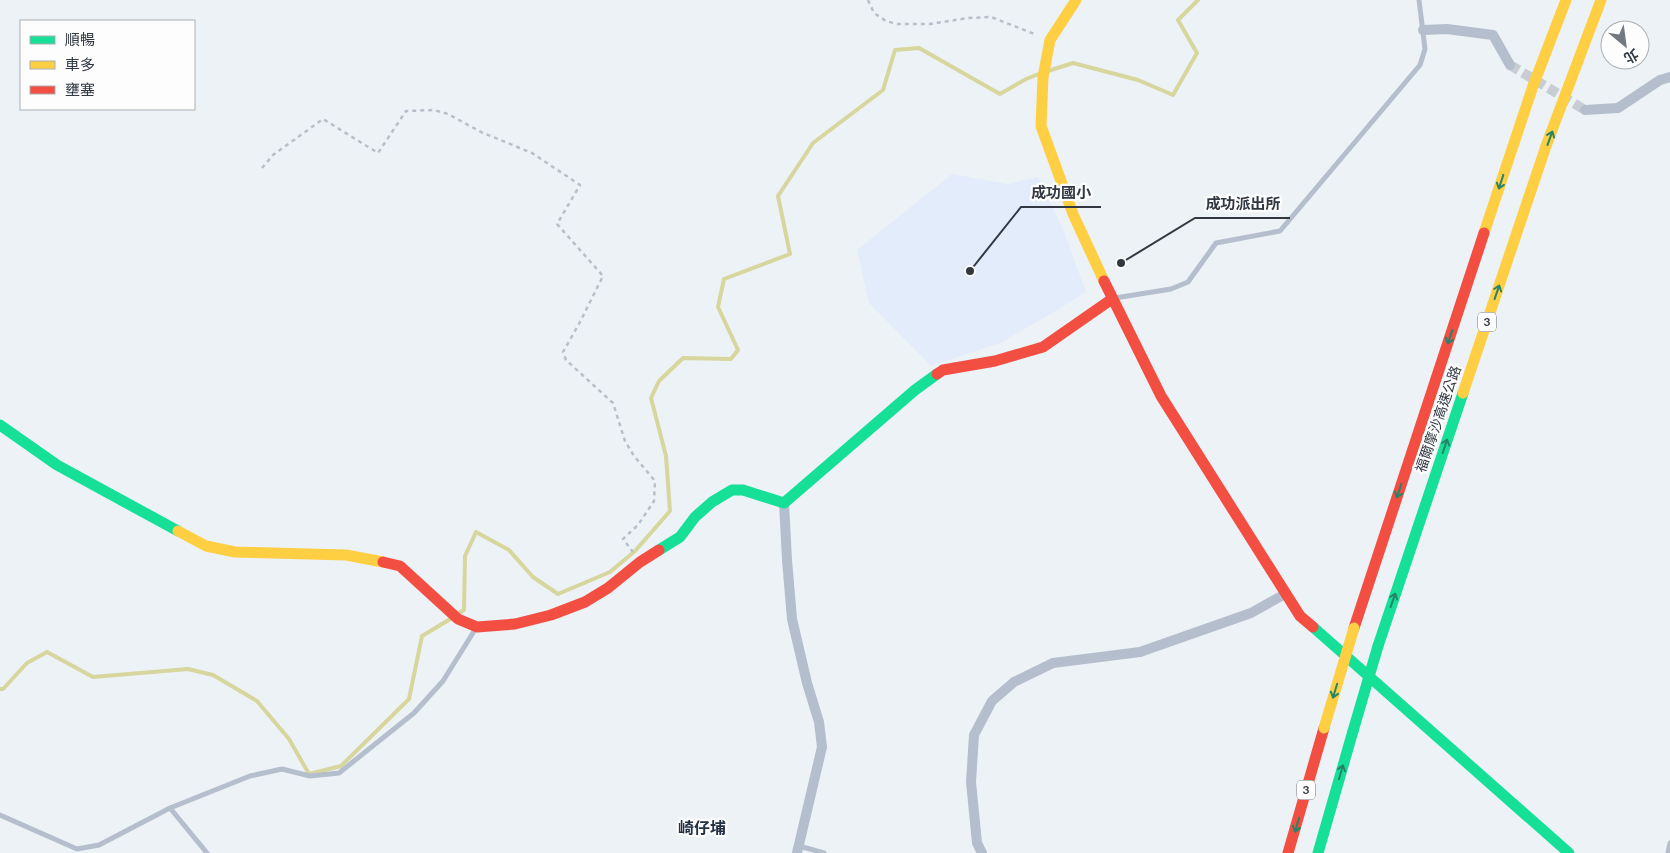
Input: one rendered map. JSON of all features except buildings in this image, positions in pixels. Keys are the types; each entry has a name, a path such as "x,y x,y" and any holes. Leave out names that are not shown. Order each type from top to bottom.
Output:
{"main road":[{"path":"1076,0 1050,40 1043,77 1041,126 1073,214 1161,396 1300,616 1569,853"},
{"path":"1533,86 1558,0"},
{"name":"福爾摩沙高速公路","path":"1288,853 1354,628 1533,86 1566,0"},
{"name":"福爾摩沙高速公路","path":"1318,853 1378,646 1546,146 1601,0"},
{"path":"0,425 57,465 206,546 236,552 346,555 400,566 458,619 477,628 515,624 551,615 585,602 608,588 640,562 680,537 695,517 712,502 732,490 742,490 784,503 915,390 943,370 995,361 1042,348 1112,298"}],"street":[{"path":"1422,30 1447,29 1494,35 1510,65"},
{"path":"1585,110 1618,108 1660,80 1670,77"},
{"path":"784,503 786,560 792,619 807,683 819,722 822,746 798,849"},
{"path":"982,853 978,842 971,782 974,735 992,701 1014,682 1053,663 1140,652 1251,612 1285,594"}],"lane":[{"path":"1112,298 1171,289 1188,282 1216,243 1280,231 1420,65 1425,49 1419,0"},
{"path":"0,815 77,849 99,845 170,808 250,776 282,769 310,776 339,773 414,712 443,681 477,628"},
{"path":"170,808 207,853"},
{"path":"1668,853 1670,844"},
{"path":"798,849 824,853"}],"path":[{"path":"868,0 874,13 886,21 897,24 930,24 968,18 991,17 1050,40"},
{"path":"262,168 273,155 324,119 378,153 406,111 434,110 448,114 482,132 532,153 580,185 557,224 603,276 563,352 566,360 613,403 625,441 634,456 655,481 654,501 638,525 623,540 640,562"}],"shaded area":[{"path":"952,174 1008,184 1038,177 1063,229 1086,292 1000,343 931,366 869,303 857,250"}],"waterway":[{"path":"1048,71 1073,63 1138,80 1173,95 1197,53 1178,20 1198,0"},
{"path":"457,614 464,610 465,556 476,532 509,550 533,577 558,594 610,572 635,551 670,511 666,456 651,398 659,381 683,358 731,359 738,350 718,307 724,279 790,254 778,196 813,143 883,90 895,50 919,48 1000,94 1039,74"},
{"path":"0,689 3,689 27,663 47,652 93,677 188,669 213,675 257,701 289,739 309,774 341,766 409,699 422,636 452,618"}],"tunnel":[{"path":"1510,65 1585,110"}],"traffic: fast":[{"path":"659,550 680,537 695,517 712,502 732,490 743,490 784,503 915,390 937,374"},
{"path":"1378,646 1463,393"},
{"path":"0,425 57,465 178,531"},
{"path":"1313,627 1569,853"},
{"path":"1353,731 1378,646"},
{"path":"1318,853 1353,731"}],"traffic: slow":[{"path":"1076,0 1050,40 1043,77 1041,126 1073,214 1104,281"},
{"path":"1484,233 1533,86 1566,0"},
{"path":"1463,393 1546,146 1601,0"},
{"path":"178,531 206,546 235,552 346,555 383,562"},
{"path":"1324,728 1354,628"}],"traffic: jam":[{"path":"1354,628 1484,233"},
{"path":"1104,281 1161,396 1300,616 1313,627"},
{"path":"937,374 943,370 995,361 1043,347 1112,299"},
{"path":"383,562 400,566 458,619 477,627 515,624 551,615 585,602 608,588 640,562 659,550"},
{"path":"1288,853 1324,728"}],"place":[{"name":"成功派出所","path":"1121,263"},
{"name":"成功國小","path":"970,271"}],"district":[{"name":"崎仔埔","path":"702,828"}]}
